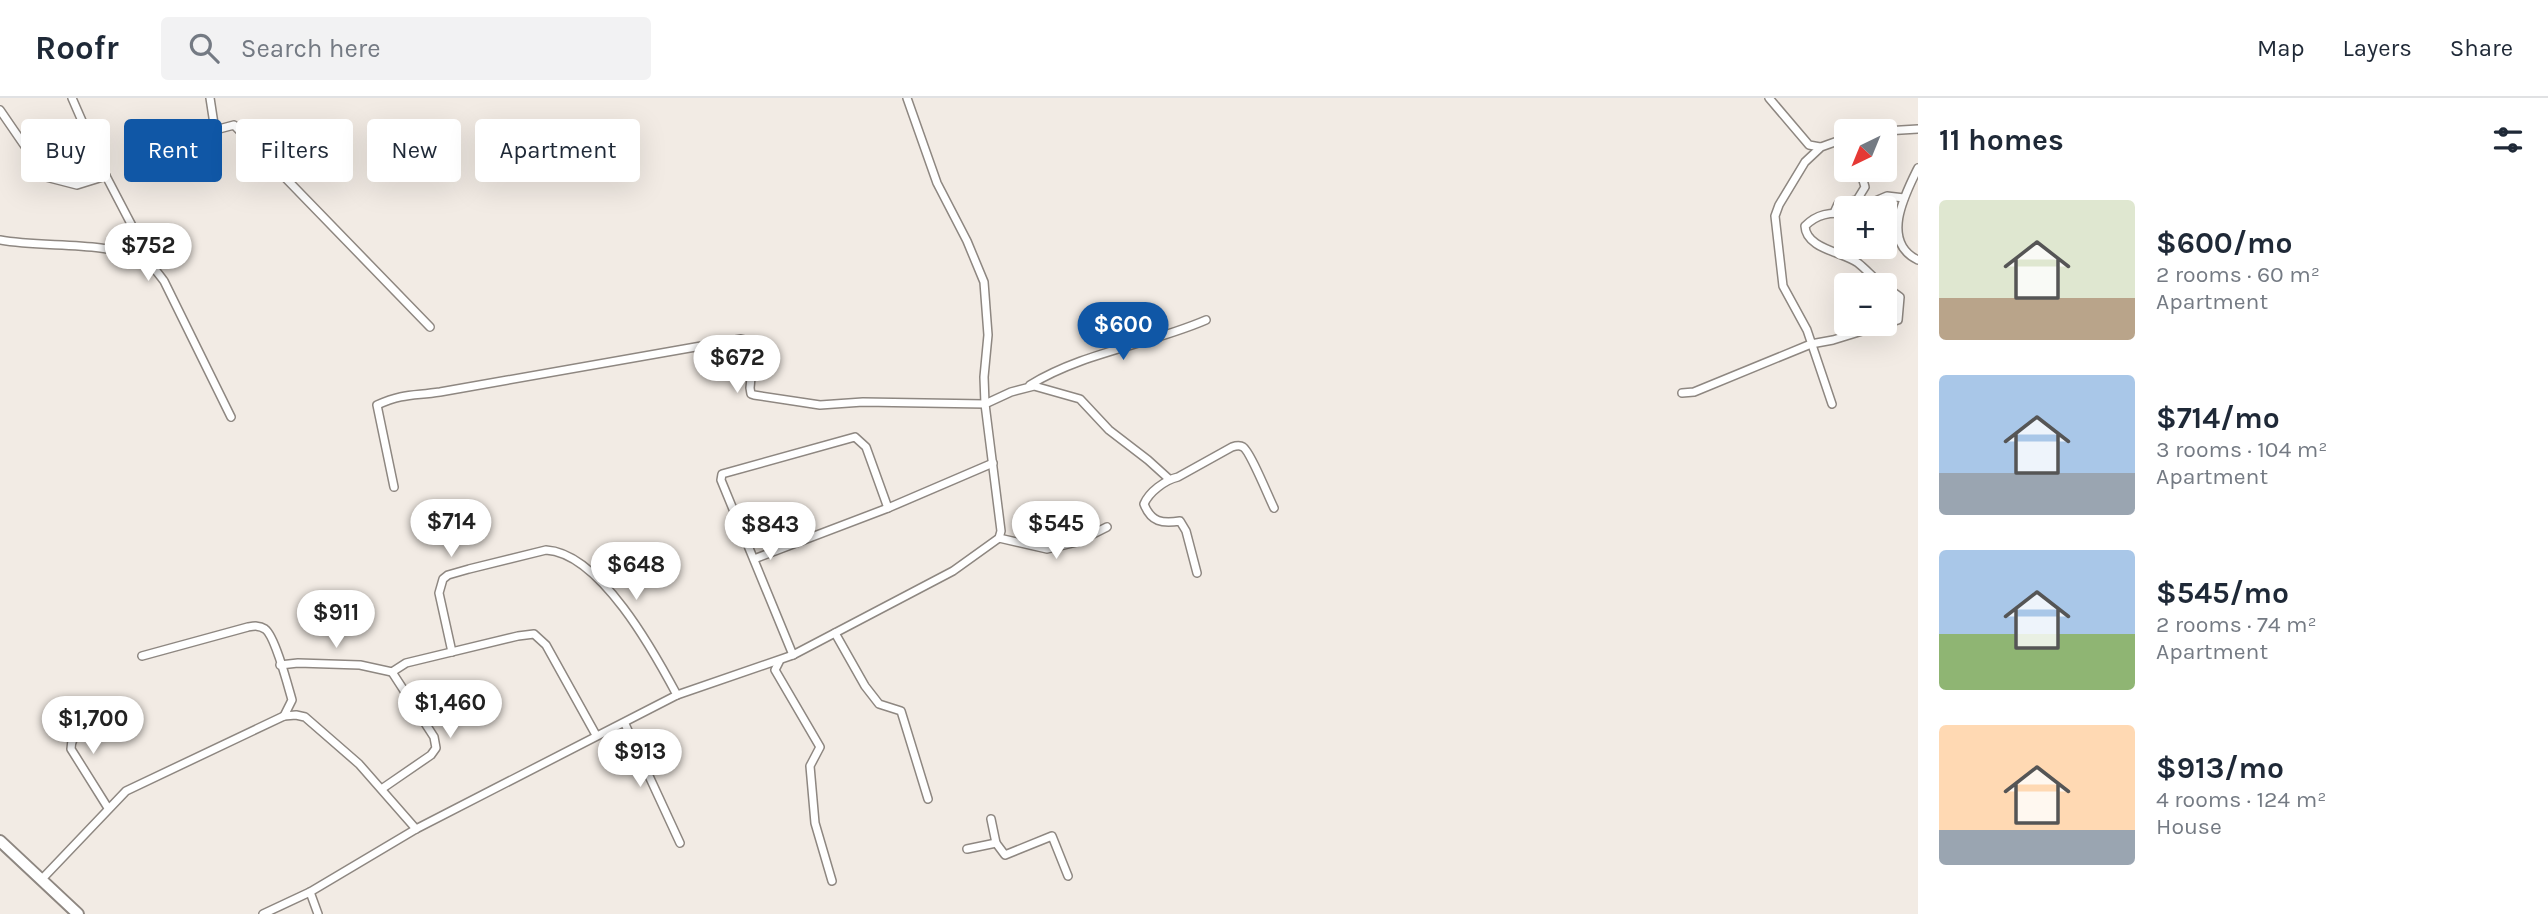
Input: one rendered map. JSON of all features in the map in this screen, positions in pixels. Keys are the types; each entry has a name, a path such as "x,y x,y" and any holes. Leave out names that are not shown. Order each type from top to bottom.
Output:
{"street":[{"path":"72,98 81,119"},
{"path":"210,98 215,124 219,129 234,125 430,327"},
{"path":"263,914 310,892 416,829 677,695 793,655 953,571 999,538 1001,531 985,404 984,377 988,335 984,282 967,241 937,183 906,98"},
{"path":"1769,98 1809,145 1821,147"},
{"path":"0,110 21,141"},
{"path":"1897,130 1918,129"},
{"path":"1832,404 1807,330 1783,286 1775,216 1805,162 1821,147 1834,142"},
{"path":"1918,168 1904,198 1896,226 1903,249 1918,260"},
{"path":"65,182 77,185 87,182"},
{"path":"109,182 153,266 164,281 231,418"},
{"path":"1897,197 1904,198"},
{"path":"1834,213 1813,218 1805,226 1805,232 1812,240 1834,250"},
{"path":"0,240 107,250 141,258 153,266"},
{"path":"1853,259 1870,273"},
{"path":"1897,295 1900,297 1897,320"},
{"path":"394,487 377,405 402,394 451,390 741,339 754,346 750,388 751,394 754,395 820,405 863,402 985,404 1077,362 1172,335 1206,320"},
{"path":"1682,393 1694,392 1811,344 1846,336"},
{"path":"1029,385 1080,399 1109,430 1169,479"},
{"path":"793,655 721,475 726,471 855,437 866,447 888,508"},
{"path":"1197,573 1186,531 1180,521 1158,523 1144,504 1147,498 1169,479 1178,477 1239,445 1250,457 1274,508"},
{"path":"754,559 888,508 993,463"},
{"path":"999,538 1047,549 1077,542 1107,527"},
{"path":"452,652 439,593 443,579 468,569 546,550 557,551 580,562 628,614 656,656 677,695"},
{"path":"142,656 257,626 268,632 292,700 284,716"},
{"path":"835,633 865,686 879,704 901,711 928,799"},
{"path":"392,672 406,663 518,635 534,634 541,638 596,735"},
{"path":"779,662 775,670 820,747 810,766 815,823 832,881"},
{"path":"280,665 360,665 392,672 434,737 436,748 431,755 383,788"},
{"path":"108,808 71,749 71,743 81,729 113,714"},
{"path":"42,879 126,791 284,716 304,717 359,764 383,788 416,829"},
{"path":"625,724 680,843"},
{"path":"990,819 996,842 1005,855 1052,836 1068,876"},
{"path":"0,841 78,914"},
{"path":"967,849 996,842"},
{"path":"310,892 318,914"}]}
